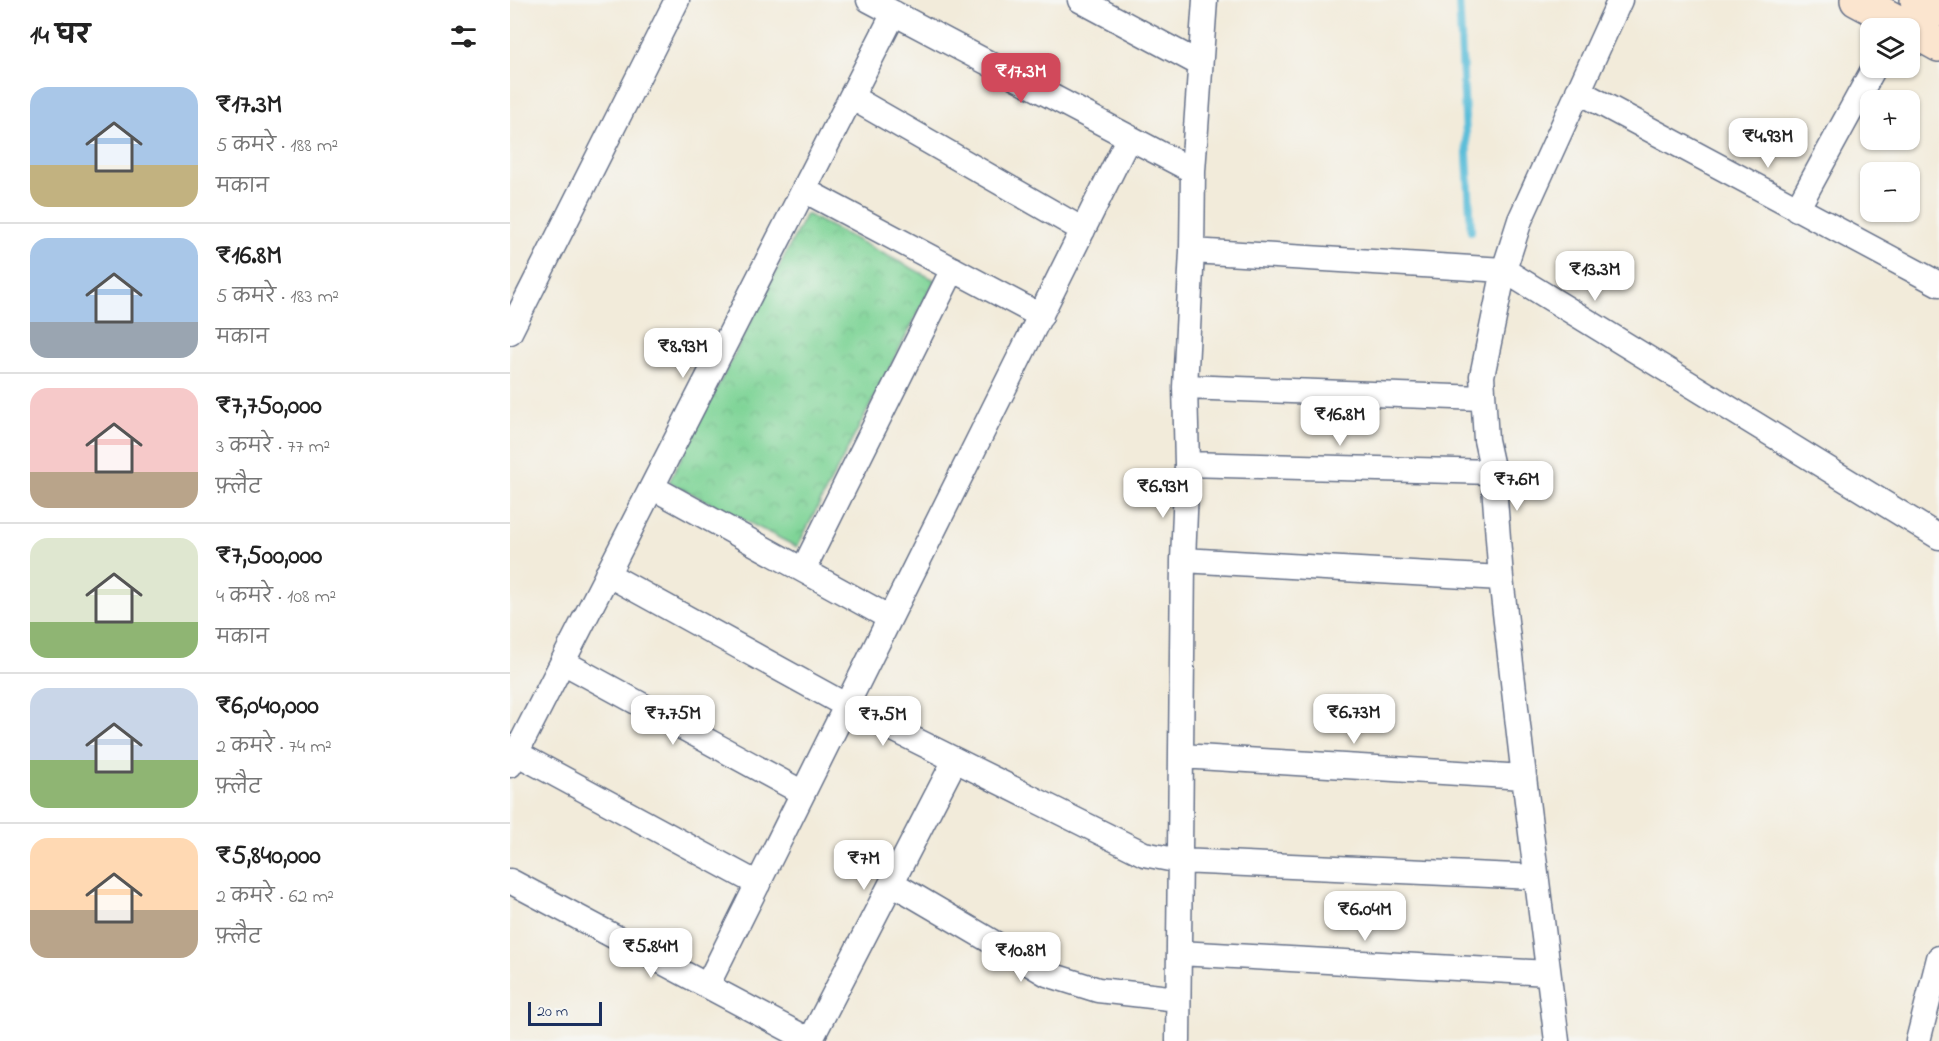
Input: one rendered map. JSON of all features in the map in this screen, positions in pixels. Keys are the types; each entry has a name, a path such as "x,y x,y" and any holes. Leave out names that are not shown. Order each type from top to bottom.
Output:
{"street":[{"path":"510,332 520,288 677,0"},
{"path":"869,0 1193,171"},
{"path":"1080,0 1200,63"},
{"path":"1178,1041 1183,560 1187,464 1185,387 1192,251 1193,171 1205,0"},
{"path":"1557,1041 1501,578 1492,472 1482,398 1482,376 1504,270 1520,220 1620,0"},
{"path":"1857,0 1907,18 1939,10"},
{"path":"758,884 513,759 894,13"},
{"path":"1920,29 1939,45"},
{"path":"1797,209 1869,78"},
{"path":"1578,91 1939,284"},
{"path":"851,97 1083,231"},
{"path":"707,986 1130,137"},
{"path":"804,190 1041,316"},
{"path":"1192,251 1504,270 1939,537"},
{"path":"803,570 953,269"},
{"path":"1185,387 1482,398"},
{"path":"1187,464 1492,472"},
{"path":"652,487 890,618"},
{"path":"1183,560 1501,578"},
{"path":"607,574 847,706 1144,854 1180,861 1536,877"},
{"path":"563,662 803,794"},
{"path":"1181,756 1524,777"},
{"path":"510,881 810,1041 956,760"},
{"path":"892,883 1047,974 1098,990 1178,999"},
{"path":"1179,953 1548,973"},
{"path":"1918,1041 1939,958"}],"green space":[{"path":"806,214 935,280 797,547 669,482"}],"waterway":[{"path":"1459,0 1471,231"}]}
